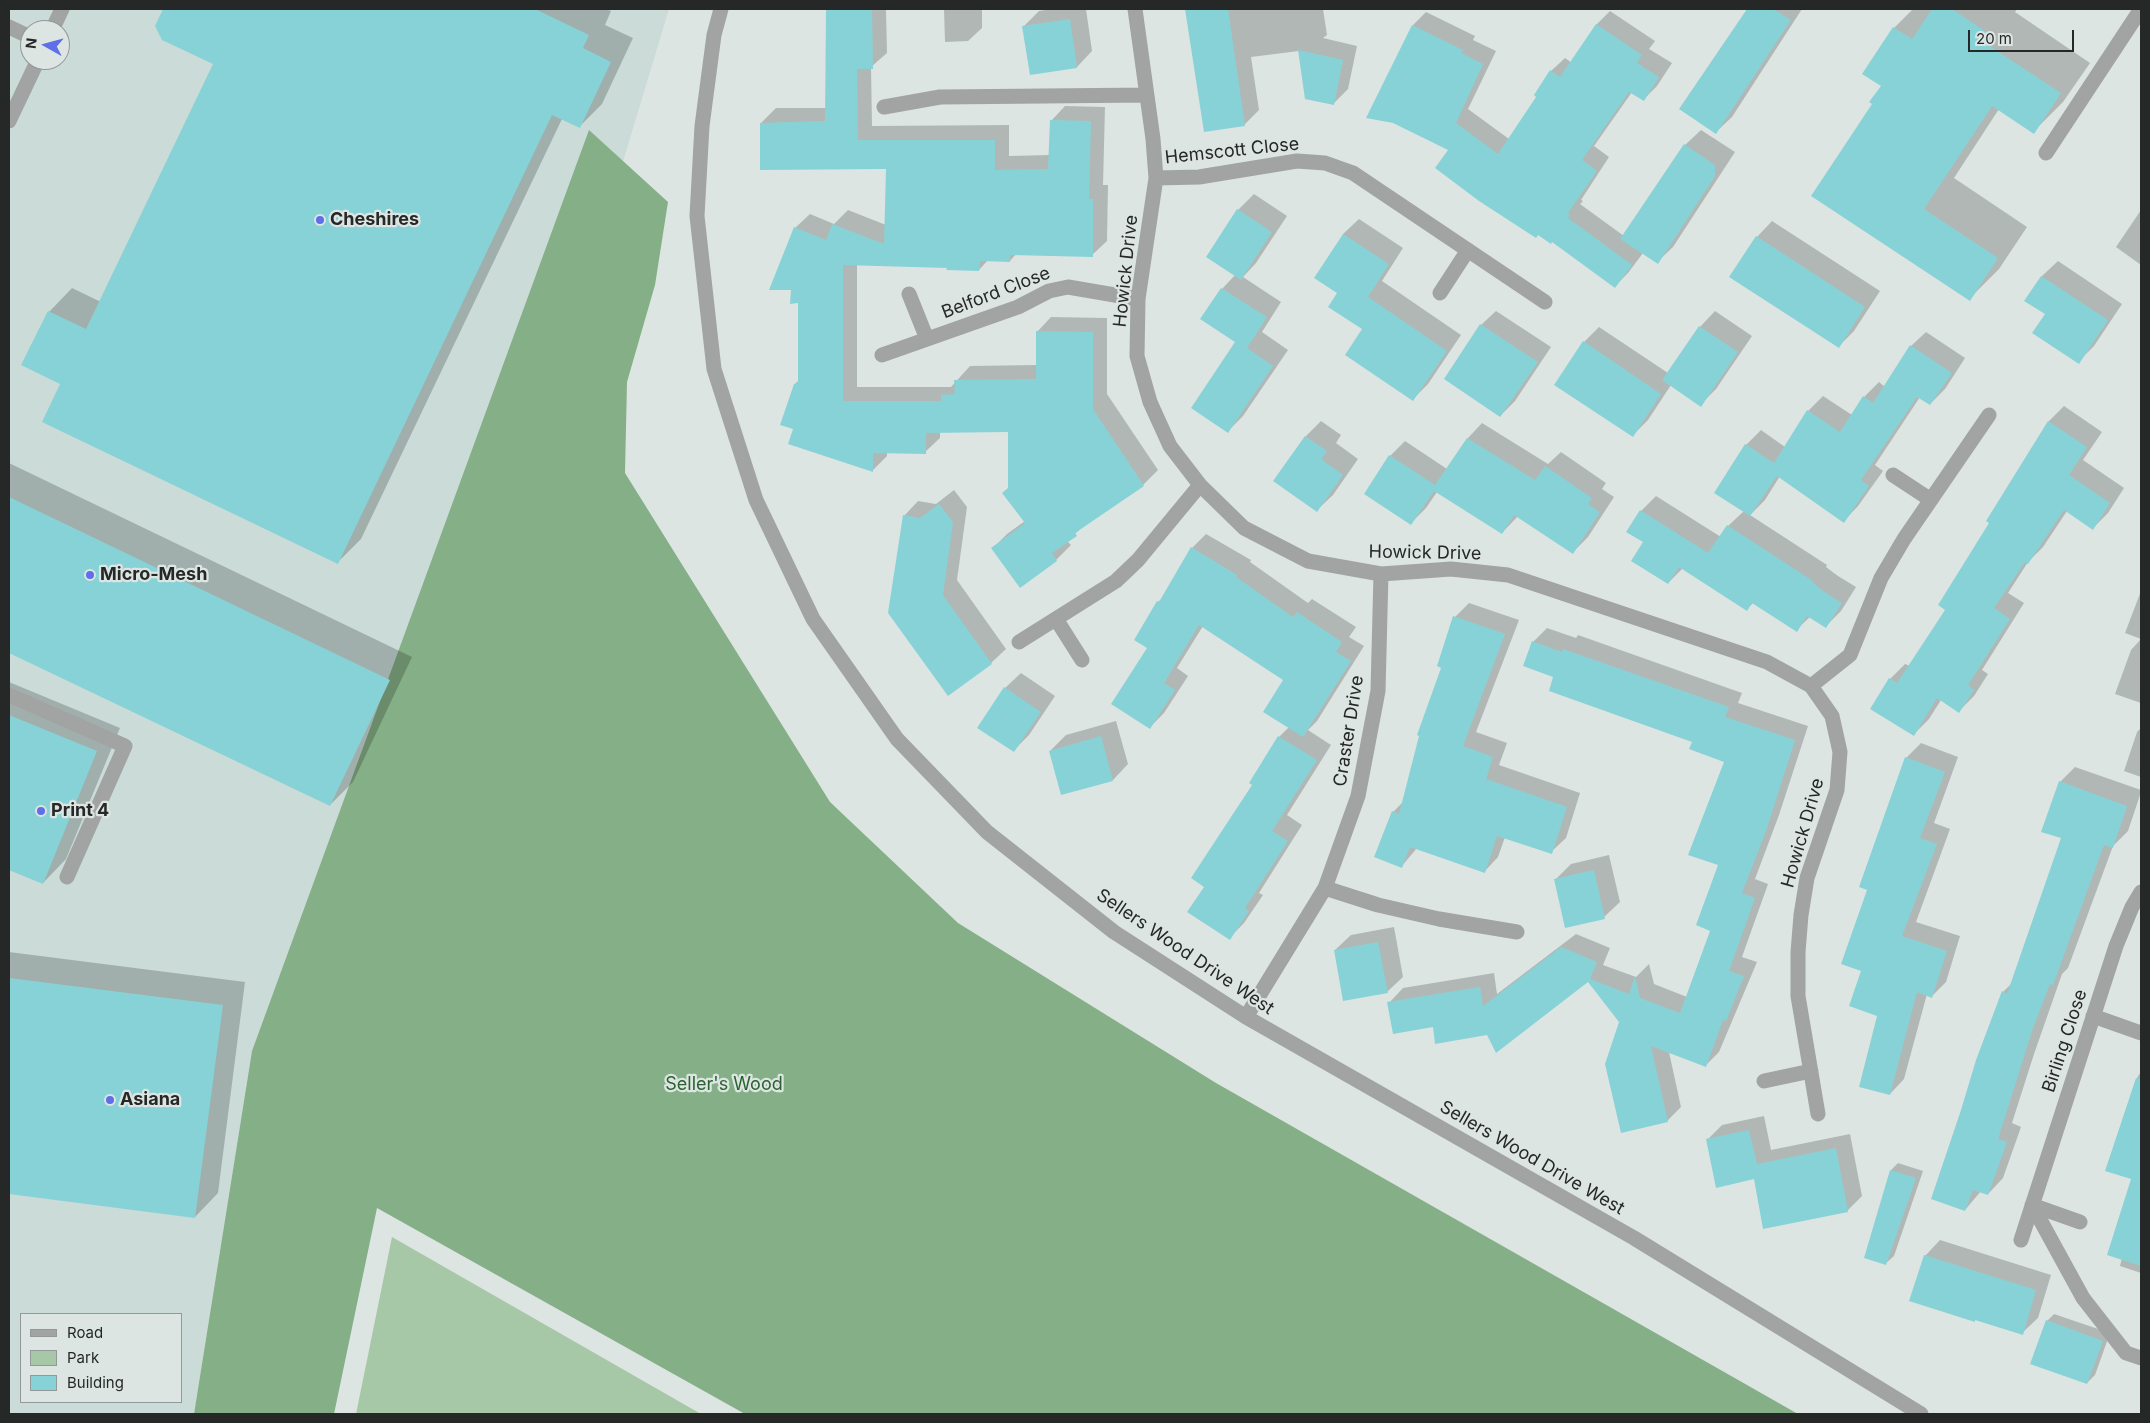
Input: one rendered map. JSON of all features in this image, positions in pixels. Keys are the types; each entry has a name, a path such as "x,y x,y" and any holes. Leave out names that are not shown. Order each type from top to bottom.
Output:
{"street":[{"name":"Sellers Wood Drive West","path":"721,9 714,35 702,126 697,216 714,368 756,500 813,619 897,739 987,832 1114,932 1246,1017 1634,1238 1921,1414"},
{"name":"Howick Drive","path":"1135,9 1153,138 1156,178 1138,299 1137,356 1150,402 1170,446 1200,485 1244,528 1308,561 1381,574 1451,569 1508,575 1767,662 1812,686 1832,716 1840,752 1837,790 1807,878 1800,915 1798,952 1798,996 1818,1114"},
{"path":"2046,153 2141,9"},
{"path":"9,121 33,70"},
{"path":"884,107 940,97 1147,95"},
{"name":"Hemscott Close","path":"1156,178 1199,176 1297,161 1325,163 1353,173 1544,302"},
{"path":"1440,293 1468,250"},
{"name":"Belford Close","path":"882,355 1018,307 1049,291 1068,287 1138,299"},
{"name":"Belford Close","path":"909,294 927,339"},
{"path":"1812,686 1850,655 1881,578 1931,500 1990,415"},
{"path":"1893,475 1931,500"},
{"path":"1019,642 1116,581 1138,560 1200,485"},
{"name":"Craster Drive","path":"1246,1017 1325,888 1358,796 1378,690 1381,574"},
{"path":"1056,619 1082,660"},
{"path":"9,695 125,746 67,877"},
{"path":"1325,888 1378,905 1440,919 1517,932"},
{"name":"Birling Close","path":"2021,1240 2116,946 2132,907 2141,892"},
{"path":"2093,1016 2141,1033"},
{"path":"1764,1081 1811,1071"},
{"path":"2032,1205 2080,1222"},
{"path":"2032,1205 2083,1298 2126,1353 2141,1358"}],"shaded area":[{"path":"9,9 669,9 603,228 252,1051 194,1414 9,1414"}],"green space":[{"name":"Seller's Wood","path":"589,130 668,202 655,285 627,382 625,473 830,802 958,923 1216,1083 1798,1414 745,1414 377,1208 334,1414 194,1414 252,1051"},
{"path":"392,1237 701,1414 356,1414"}],"building":[{"name":"Cheshires","path":"163,9 535,9 589,35 583,48 611,62 580,128 552,115 338,564 42,422 60,384 21,365 48,311 86,329 213,64 162,40 155,26"},
{"path":"826,9 872,9 873,69 857,69 858,140 995,140 995,170 1048,169 1050,120 1091,121 1089,199 1093,199 1093,257 1010,255 1010,262 980,261 979,271 946,270 947,268 843,265 843,401 941,401 941,395 955,394 954,380 1036,379 1036,331 1093,332 1093,409 1144,486 1075,533 1077,536 1052,553 1057,561 1020,588 991,548 1025,523 1002,493 1008,488 1008,432 926,433 926,454 873,453 873,472 788,444 793,429 780,425 794,384 798,383 798,303 790,304 791,290 769,290 794,227 826,240 832,224 884,244 886,169 760,170 760,123 825,121"},
{"path":"1185,9 1228,9 1245,126 1204,132"},
{"path":"1747,9 1773,9 1791,20 1716,134 1679,109"},
{"path":"1932,9 1952,9 1991,35 1985,43 2061,93 2034,134 1992,106 1924,209 1998,258 1970,301 1811,196 1872,104 1869,102 1881,86 1862,74 1893,27 1912,39"},
{"path":"1070,19 1077,68 1030,75 1022,26"},
{"path":"1596,24 1642,55 1637,63 1659,77 1644,101 1629,92 1582,160 1597,171 1568,213 1570,215 1568,218 1632,265 1615,288 1552,242 1551,244 1538,235 1536,238 1479,201 1435,168 1448,150 1393,123 1366,118 1412,25 1463,50 1461,53 1483,64 1456,123 1498,154 1536,97 1534,95 1550,70 1560,77"},
{"path":"1298,50 1343,60 1334,105 1305,99"},
{"path":"1684,144 1715,165 1715,176 1658,264 1620,239"},
{"path":"1237,209 1272,232 1241,280 1206,257"},
{"path":"1343,234 1389,264 1368,297 1447,351 1413,401 1345,355 1362,329 1328,307 1337,293 1314,278"},
{"path":"1756,236 1865,307 1839,348 1729,277"},
{"path":"2041,276 2108,320 2079,364 2032,333 2045,314 2024,301"},
{"path":"1221,288 1267,317 1247,348 1273,366 1228,433 1191,408 1235,342 1200,319"},
{"path":"1480,324 1538,362 1500,417 1444,379"},
{"path":"1699,326 1738,352 1701,407 1662,380"},
{"path":"1583,341 1661,394 1633,437 1554,385"},
{"path":"1910,345 1952,373 1930,405 1917,397 1861,480 1869,486 1844,523 1777,476 1750,516 1714,493 1745,444 1774,463 1807,410 1840,432 1863,396 1873,403"},
{"path":"2048,421 2087,447 2069,475 2110,503 2093,530 2064,510 2028,564 2025,562 1994,608 2010,619 1968,685 1974,690 1959,713 1937,698 1914,736 1870,709 1889,678 1897,683 1945,610 1938,605 1989,523 1986,521"},
{"path":"1305,436 1327,451 1321,459 1343,475 1317,512 1273,481"},
{"path":"1467,438 1535,480 1545,466 1592,498 1588,504 1600,512 1573,554 1514,515 1502,534 1434,491 1411,525 1364,494 1389,455 1435,485"},
{"name":"Micro-Mesh","path":"9,497 390,680 330,806 9,653"},
{"path":"939,504 953,522 943,595 992,664 948,696 888,613 903,515 920,518"},
{"path":"1640,510 1708,553 1727,525 1813,581 1823,591 1842,603 1826,628 1807,616 1797,632 1752,603 1747,611 1679,567 1668,584 1631,561 1643,542 1626,532"},
{"path":"1191,547 1237,575 1236,577 1293,617 1297,612 1342,642 1336,652 1351,661 1303,737 1263,712 1283,680 1199,625 1164,683 1175,690 1150,729 1111,704 1147,648 1134,640"},
{"path":"1453,616 1505,634 1463,746 1493,757 1486,779 1567,807 1552,854 1497,836 1485,873 1410,847 1402,868 1374,857 1392,811 1399,814 1419,736 1417,735 1441,668 1437,666"},
{"path":"1532,641 1562,652 1563,649 1729,707 1725,717 1795,740 1766,831 1742,893 1755,898 1729,971 1744,976 1726,1021 1723,1020 1706,1067 1651,1046 1668,1122 1621,1133 1605,1064 1619,1022 1588,982 1496,1053 1487,1035 1435,1044 1433,1027 1393,1034 1387,1002 1480,987 1483,1006 1561,947 1597,962 1590,979 1629,994 1635,976 1640,998 1680,1013 1710,931 1696,925 1718,865 1688,855 1724,762 1689,749 1692,742 1549,691 1553,677 1523,666"},
{"path":"1004,687 1041,712 1014,752 977,728"},
{"name":"Print 4","path":"9,715 97,751 43,884 9,870"},
{"path":"1101,736 1113,781 1061,795 1049,751"},
{"path":"1278,736 1317,760 1272,831 1288,841 1245,908 1249,911 1230,940 1187,912 1204,887 1191,878 1252,785 1249,783"},
{"path":"1905,757 1945,772 1920,838 1937,844 1902,936 1947,951 1932,998 1917,992 1890,1095 1859,1087 1877,1016 1849,1006 1861,971 1841,964 1867,890 1859,887"},
{"path":"2059,781 2127,806 2113,848 2104,845 2053,985 2050,984 2033,1028 1998,1139 2007,1142 1988,1195 1973,1190 1965,1211 1931,1199 1976,1060 2002,991 2007,994 2061,838 2041,832"},
{"path":"1594,870 1605,919 1565,928 1554,879"},
{"path":"1378,942 1388,993 1343,1001 1334,950"},
{"name":"Asiana","path":"9,978 223,1005 195,1218 9,1194"},
{"path":"2136,1078 2141,1079 2141,1266 2107,1255 2131,1179 2105,1171"},
{"path":"1749,1130 1757,1164 1836,1148 1848,1212 1763,1229 1754,1179 1716,1188 1706,1139"},
{"path":"1890,1170 1916,1178 1886,1265 1864,1258"},
{"path":"1924,1255 2036,1290 2023,1335 1909,1301"},
{"path":"2046,1320 2103,1341 2087,1384 2030,1364"}],"place":[{"name":"Cheshires","path":"320,220"},
{"name":"Micro-Mesh","path":"90,575"},
{"name":"Print 4","path":"41,811"},
{"name":"Asiana","path":"110,1100"}]}
